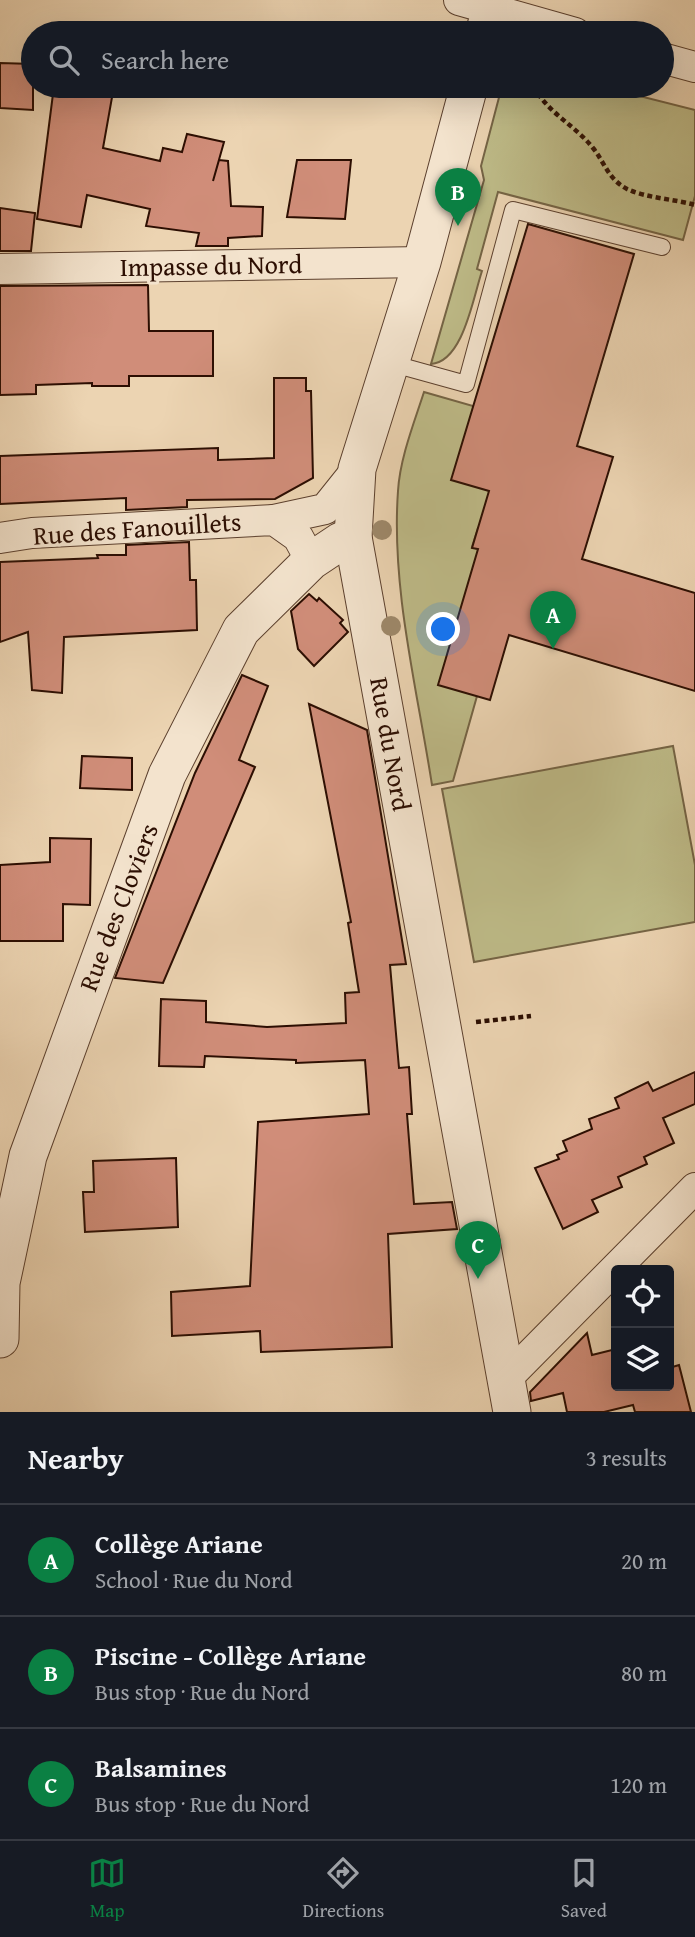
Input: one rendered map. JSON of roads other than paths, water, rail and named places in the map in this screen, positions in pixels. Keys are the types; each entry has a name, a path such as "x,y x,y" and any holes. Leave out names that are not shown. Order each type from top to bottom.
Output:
{"street":[{"path":"482,11 524,21"},
{"path":"674,61 695,67"},
{"name":"Rue du Nord","path":"466,98 422,262 357,469 353,537 510,1395"},
{"name":"Impasse du Nord","path":"0,269 422,262"},
{"name":"Rue des Fanouillets","path":"0,538 32,533 274,520 325,509 357,469"},
{"name":"Rue des Fanouillets","path":"274,520 298,537 312,561"},
{"name":"Rue des Cloviers","path":"0,1339 1,1283 28,1156 167,775 241,630 312,561 341,541 353,537"},
{"path":"510,1395 695,1188"}],"lane":[{"path":"390,363 466,384 513,210 662,247"}],"place":[{"name":"Piscine - Collège Ariane","path":"458,226"},
{"name":"Collège Ariane","path":"553,649"},
{"name":"Balsamines","path":"478,1279"}]}
